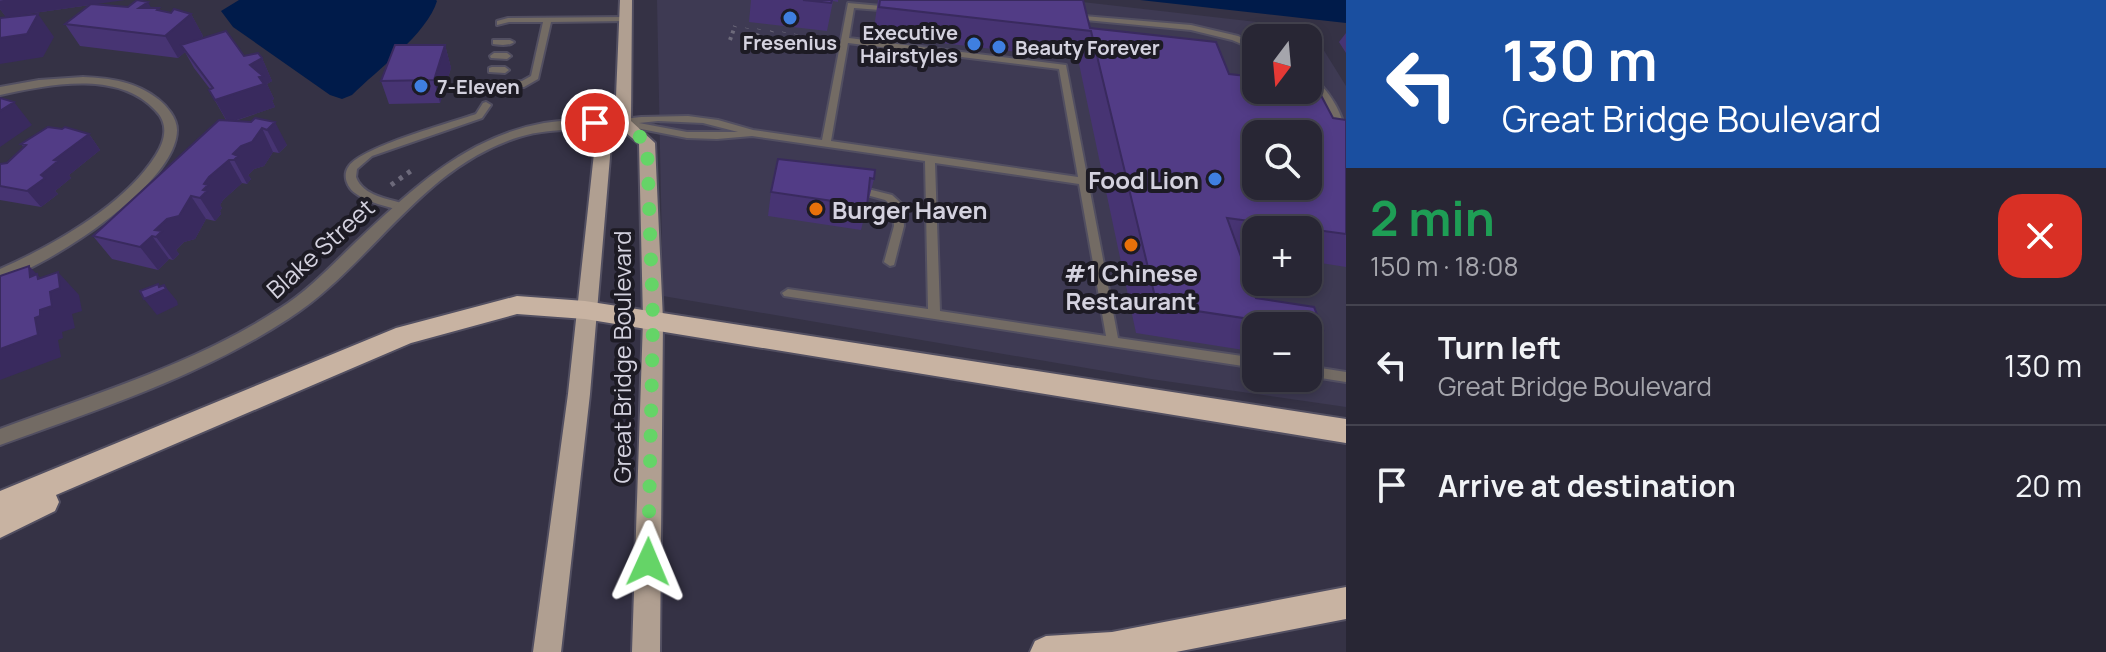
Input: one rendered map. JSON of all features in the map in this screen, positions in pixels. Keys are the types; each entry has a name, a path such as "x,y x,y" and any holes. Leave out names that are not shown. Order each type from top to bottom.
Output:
{"highway":[{"path":"0,505 405,335 517,305 585,310 653,320 1346,431"},
{"path":"0,524 219,415"},
{"path":"1094,652 1346,603"},
{"path":"1046,652 1126,645"}],"main road":[{"path":"623,122 626,0"},
{"name":"Great Bridge Boulevard","path":"547,652 579,394 603,144 623,122 647,143 653,320 646,652"}],"street":[{"path":"0,91 46,82 81,80 124,87 150,97 169,118 171,130 154,167 103,215 64,245 0,275"},
{"name":"Blake Street","path":"0,437 166,372 263,326 319,287 448,167 487,144 542,127 623,122"}],"lane":[{"path":"826,144 851,5 904,9"},
{"path":"1063,16 1192,28 1242,42"},
{"path":"500,23 508,20 625,19"},
{"path":"489,85 524,84 535,77 532,70 535,55 547,20"},
{"path":"844,40 1063,67 1113,342"},
{"path":"496,42 510,42"},
{"path":"494,56 507,56"},
{"path":"492,70 505,70"},
{"path":"1322,91 1346,136"},
{"path":"402,207 356,189 349,174 356,163 369,154 479,116 486,105"},
{"path":"623,122 679,116 723,122 752,133 1084,181"},
{"path":"623,122 677,137 715,138 752,133"},
{"path":"930,159 934,315"},
{"path":"836,187 866,191 897,204 901,217 890,262"},
{"path":"788,293 1242,361"},
{"path":"1322,373 1346,377"}],"path":[{"path":"730,40 735,26"},
{"path":"743,42 747,28"},
{"path":"755,43 759,29"},
{"path":"767,45 772,31"},
{"path":"780,46 784,32"},
{"path":"793,48 796,34"},
{"path":"807,50 810,36"},
{"path":"331,243 401,176 425,163"}],"shaded area":[{"path":"657,0 1065,0 1275,24 1242,24 1242,104 1322,104 1322,47 1346,86 1346,407 1151,379 663,296"}],"water":[{"path":"239,0 437,1 432,13 412,39 352,95 342,99 330,95 233,27 221,11"},
{"path":"1140,0 1346,0 1346,23"}],"building":[{"path":"137,0 148,2 139,8 159,8 157,10 171,13 174,9 191,14 165,36 65,24 91,4 128,7"},
{"path":"803,0 832,0 831,3"},
{"path":"880,0 1083,0 1090,28 1216,42 1229,74 1242,75 1242,104 1322,104 1322,97 1333,118 1346,120 1346,234 1322,231 1322,216 1227,218 1242,259 1242,296 1314,307 1316,312 1242,312 1242,318 1157,305 1091,31 879,7"},
{"path":"38,14 27,34 0,38 0,18"},
{"path":"226,31 244,56 258,53 262,58 250,65 263,76 259,77 264,84 215,100 209,90 213,88 181,45"},
{"path":"395,45 445,45 434,80 381,81"},
{"path":"0,98 14,102 0,111"},
{"path":"255,118 275,122 267,130 262,128 252,142 241,146 233,154 238,156 234,160 229,160 209,177 204,184 208,185 203,190 207,191 200,198 191,196 179,216 167,219 155,230 162,231 156,237 152,236 140,247 93,236 219,120 251,122"},
{"path":"48,127 65,127 89,134 54,160 58,161 41,175 45,178 27,191 0,186 0,164 7,163 26,145 21,144"},
{"path":"778,159 875,170 874,179 870,178 867,206 771,192"},
{"path":"29,266 30,277 37,274 38,279 58,272 60,288 50,292 52,306 40,310 40,316 35,318 38,335 0,349 0,276"},
{"path":"158,284 166,289 144,299 140,291"}],"place":[{"name":"Fresenius","path":"790,18"},
{"name":"Executive Hairstyles","path":"974,44"},
{"name":"Beauty Forever","path":"999,47"},
{"name":"7-Eleven","path":"421,86"},
{"name":"Food Lion","path":"1215,179"},
{"name":"Burger Haven","path":"816,209"},
{"name":"#1 Chinese Restaurant","path":"1131,245"}],"route":[{"path":"595,123 623,122 647,143 653,320 648,562"}]}
